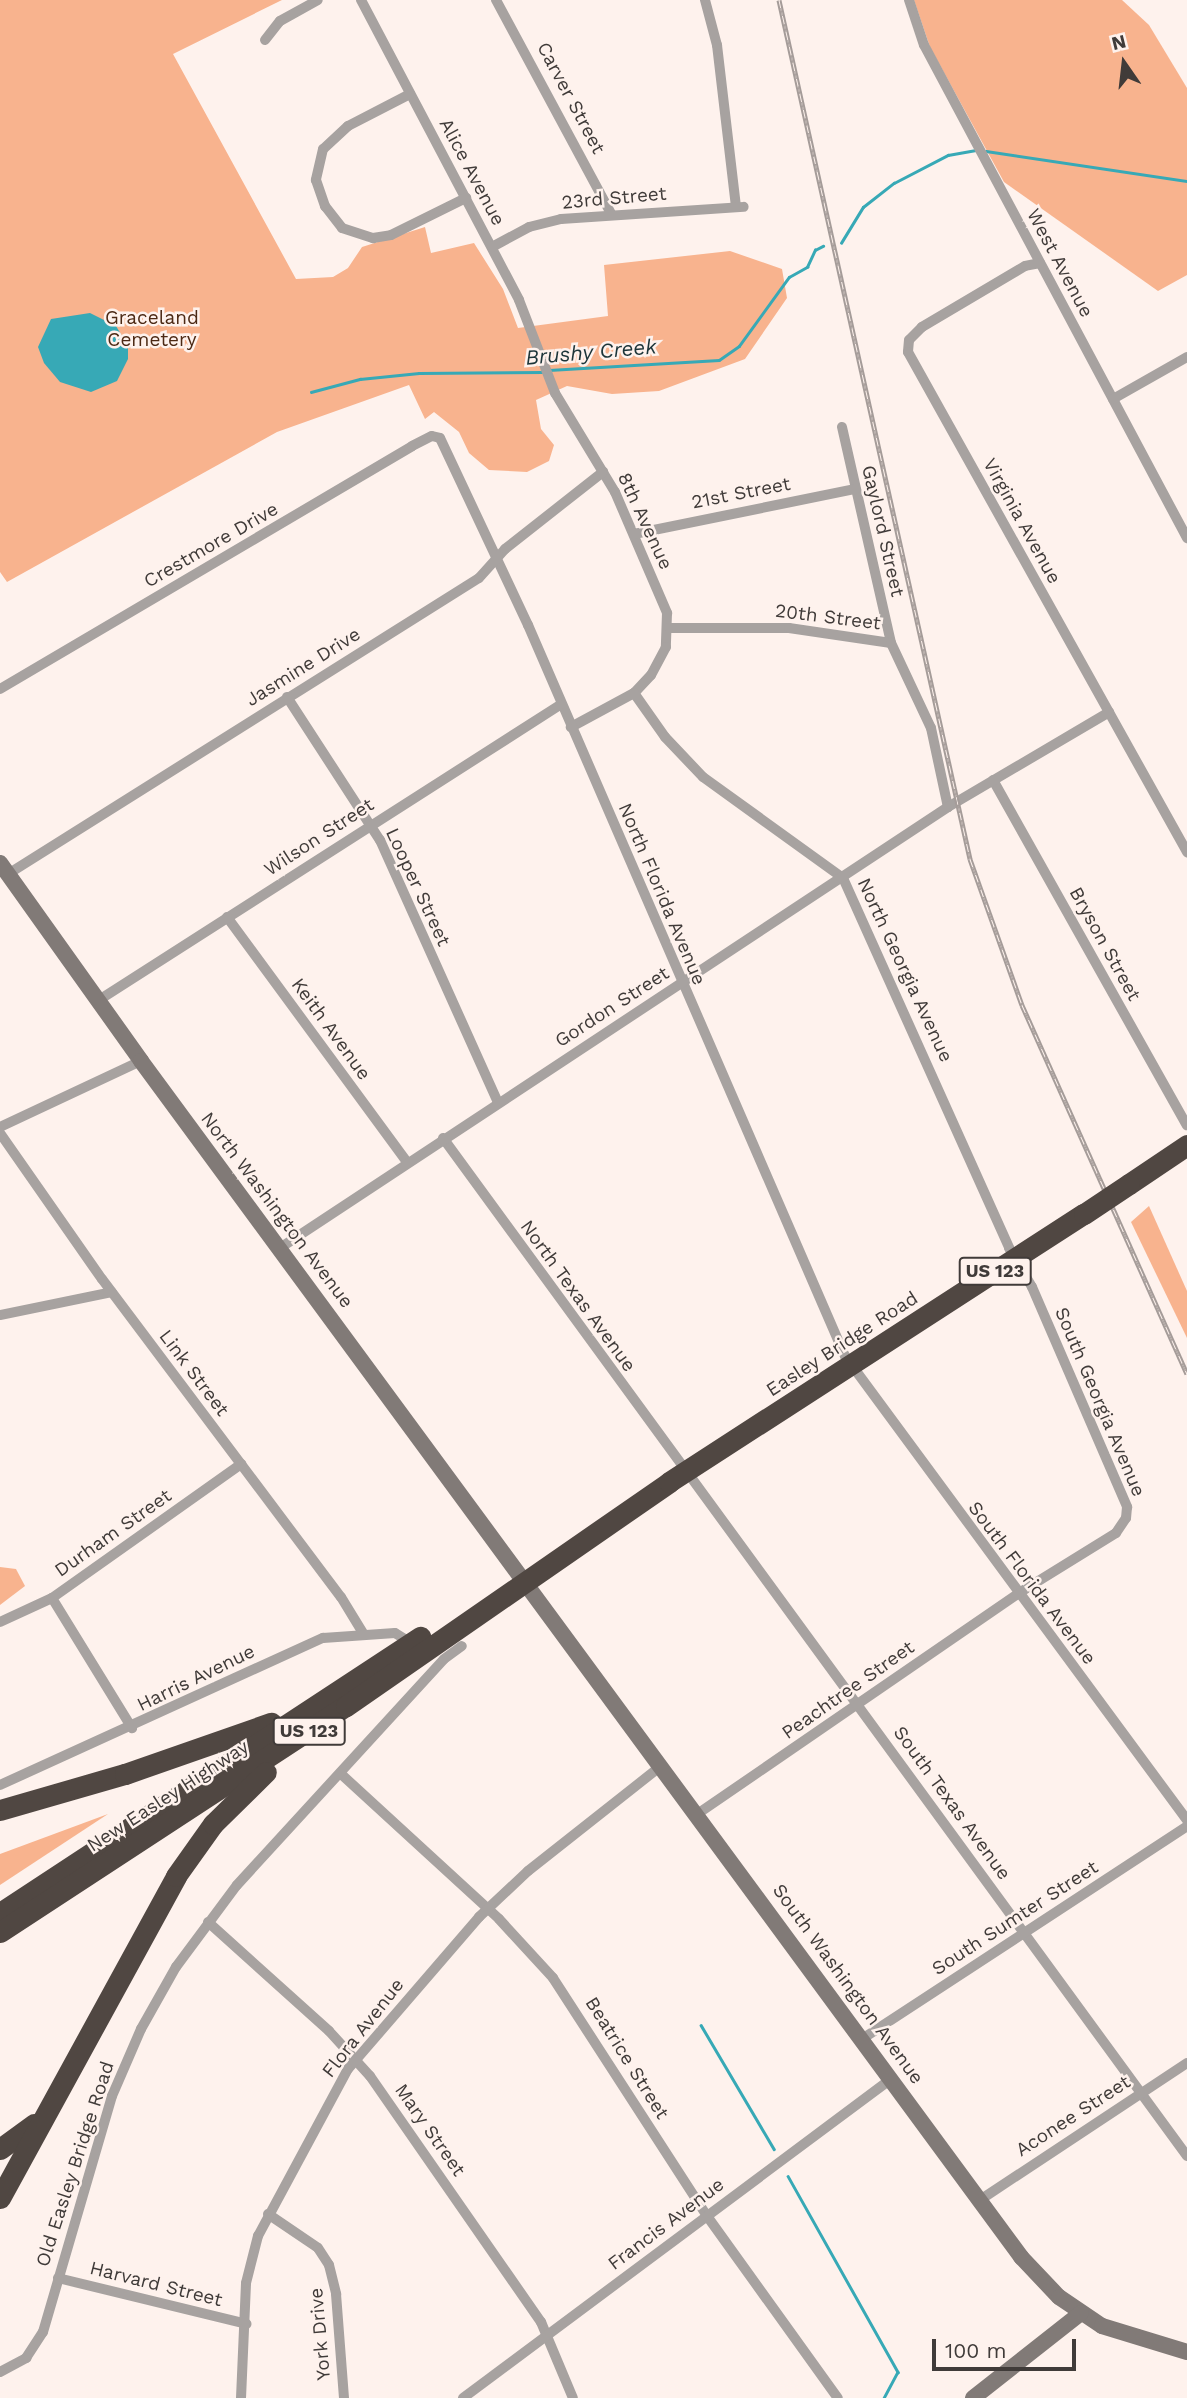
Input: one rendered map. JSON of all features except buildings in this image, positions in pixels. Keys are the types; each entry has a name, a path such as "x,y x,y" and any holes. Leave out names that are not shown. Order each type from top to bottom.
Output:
{"highway":[{"name":"Easley Bridge Road","path":"420,1645 511,1594 522,1580 1187,1145"},
{"name":"New Easley Highway","path":"0,1913 334,1691 420,1645"},
{"name":"New Easley Highway","path":"0,1932 363,1695 420,1645"},
{"path":"0,1817 256,1729 334,1691"},
{"path":"0,2197 160,1903 203,1836 257,1779 363,1695"},
{"path":"0,1810 114,1777"},
{"path":"0,2149 27,2131 50,2101"}],"main road":[{"name":"North Washington Avenue","path":"4,868 141,1061 522,1580"},
{"name":"South Washington Avenue","path":"522,1580 1038,2277 1081,2314 1127,2336 1187,2352"},
{"path":"973,2398 1081,2314"}],"street":[{"path":"265,40 280,21 318,0"},
{"name":"Alice Avenue","path":"361,0 519,300 544,370"},
{"name":"Carver Street","path":"496,0 557,105 611,214"},
{"name":"23rd Street","path":"492,247 545,222 611,214 740,207 718,44 705,0"},
{"name":"West Avenue","path":"909,0 925,45 1112,400 1183,520 1187,538"},
{"path":"410,94 348,126 323,149 316,180 325,205 342,228 373,239 391,235 466,198"},
{"name":"Virginia Avenue","path":"1040,262 1015,271 922,327 909,340 908,352 1187,852"},
{"path":"1112,400 1187,357"},
{"name":"8th Avenue","path":"544,370 603,472 634,534 669,628"},
{"name":"Gaylord Street","path":"842,427 891,643"},
{"name":"Crestmore Drive","path":"0,689 412,446 432,436 440,438"},
{"name":"North Florida Avenue","path":"440,438 499,559 560,705 851,1365"},
{"name":"Jasmine Drive","path":"4,868 442,603 603,472"},
{"name":"21st Street","path":"634,534 855,489"},
{"path":"571,727 634,693 659,663 669,628"},
{"name":"20th Street","path":"669,628 789,628 891,643 931,728 948,807"},
{"name":"North Georgia Avenue","path":"634,693 665,737 703,776 843,878 1016,1258"},
{"name":"Looper Street","path":"287,697 369,825 498,1102"},
{"name":"Wilson Street","path":"99,1000 560,705"},
{"name":"Gordon Street","path":"280,1248 407,1161 948,807 1110,712"},
{"name":"Bryson Street","path":"993,780 1187,1125"},
{"name":"Keith Avenue","path":"227,917 407,1161"},
{"path":"0,1127 141,1061"},
{"name":"Link Street","path":"0,1133 112,1292 341,1597 363,1633"},
{"name":"North Texas Avenue","path":"443,1138 685,1472"},
{"name":"South Georgia Avenue","path":"1016,1258 1127,1507 1126,1518 1116,1533 1019,1593"},
{"path":"0,1315 112,1292"},
{"name":"South Florida Avenue","path":"851,1365 1187,1823"},
{"name":"Durham Street","path":"0,1622 52,1598 241,1464"},
{"name":"South Texas Avenue","path":"685,1472 1187,2156"},
{"name":"Peachtree Street","path":"697,1814 1019,1593"},
{"path":"52,1598 132,1728"},
{"name":"Harris Avenue","path":"0,1785 132,1728 306,1644 363,1633 395,1633 420,1645"},
{"name":"Old Easley Bridge Road","path":"0,2372 26,2358 38,2342 123,2068 161,1992 208,1922 444,1659 462,1646"},
{"name":"Flora Avenue","path":"241,2398 248,2272 268,2214 356,2058 488,1909 661,1766"},
{"name":"Beatrice Street","path":"341,1774 488,1909 569,1999 706,2216 838,2398"},
{"name":"South Sumter Street","path":"862,2039 1187,1823"},
{"name":"Mary Street","path":"208,1922 356,2058 548,2335 573,2398"},
{"name":"Aconee Street","path":"980,2200 1187,2063"},
{"name":"Francis Avenue","path":"463,2398 891,2079"},
{"name":"York Drive","path":"268,2214 318,2248 331,2271 344,2398"},
{"name":"Harvard Street","path":"58,2278 246,2324"}],"green space":[{"name":"Graceland Cemetery","path":"0,0 282,0 173,54 296,279 333,277 348,268 362,247 425,227 431,253 474,243 503,289 518,328 608,316 604,265 730,251 782,269 787,298 745,359 659,391 612,394 567,386 536,400 541,429 554,445 549,461 527,472 489,470 469,453 459,432 434,412 425,419 409,385 277,432 7,582 0,572"},
{"path":"914,0 1122,0 1149,25 1187,88 1187,275 1158,291 1004,182 930,47"},
{"path":"1149,1206 1187,1291 1187,1338 1131,1222"},
{"path":"0,1567 16,1569 25,1586 0,1605"},
{"path":"108,1814 0,1885 0,1854"}],"water":[{"path":"90,313 116,326 128,346 128,359 117,381 91,392 60,382 44,363 38,347 51,319"}],"waterway":[{"name":"Brushy Creek","path":"841,243 863,207 894,183 948,155 976,150"},
{"name":"Brushy Creek","path":"986,151 1187,181"},
{"name":"Brushy Creek","path":"549,370 719,360 739,346 789,277 807,267 815,250 823,246"},
{"name":"Brushy Creek","path":"311,392 360,379 419,373 542,372"},
{"path":"701,2025 774,2149"},
{"path":"788,2176 898,2372 884,2398"}],"railway":[{"path":"779,0 970,859 1022,1005 1187,1374"}]}
